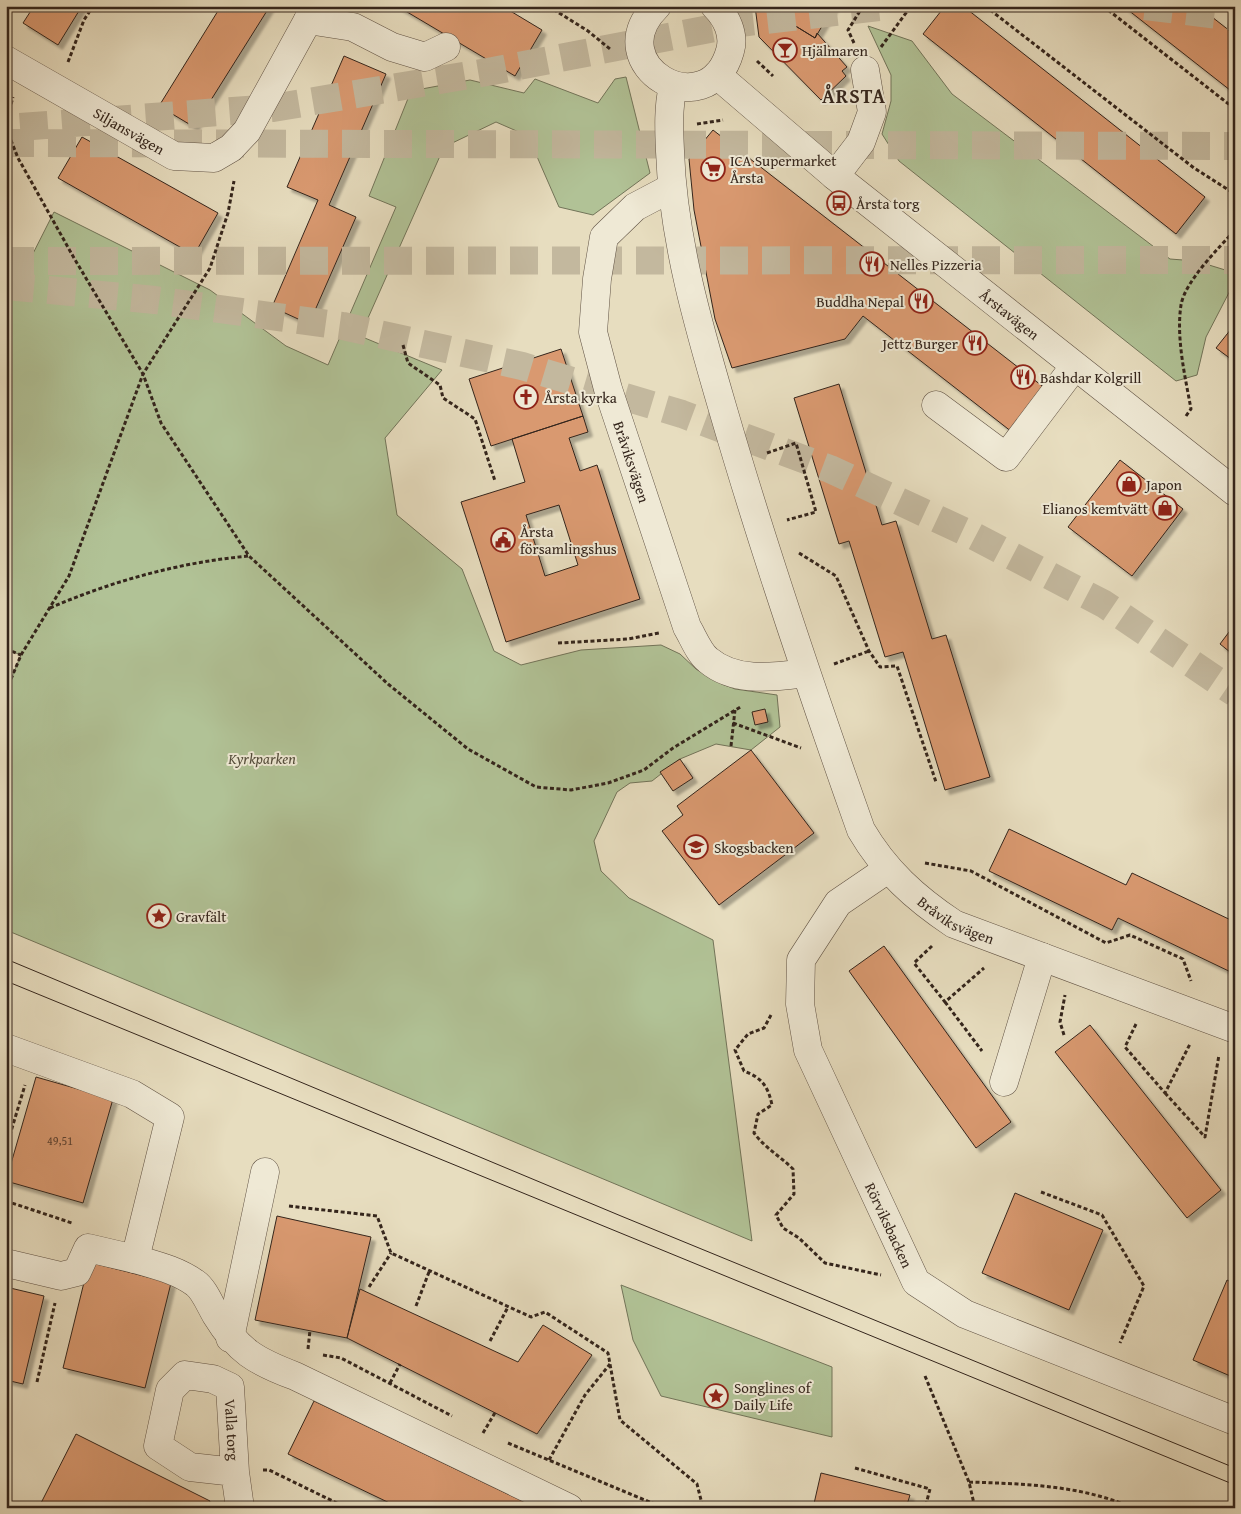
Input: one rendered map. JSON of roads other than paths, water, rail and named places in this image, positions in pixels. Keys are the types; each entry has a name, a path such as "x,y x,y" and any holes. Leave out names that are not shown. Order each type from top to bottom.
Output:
{"street":[{"path":"647,9 639,42 642,57 649,70 659,80 672,86 688,88 704,84 717,75 727,61 732,45 730,28 721,9"},
{"path":"305,13 353,27 392,48 425,57 446,48"},
{"name":"Siljansvägen","path":"6,60 174,156 214,158 231,148 247,130 305,13"},
{"path":"835,176 861,142 872,112 865,70"},
{"name":"Årstavägen","path":"717,75 835,176 1074,367 1235,492"},
{"name":"Bråviksvägen","path":"672,86 669,117 672,188 678,231 703,342 758,528 805,673 862,830 888,869 922,903 954,924 1221,1024"},
{"name":"Bråviksvägen","path":"672,188 635,207 604,237 597,279 593,332 608,390 686,627 707,660 736,675 768,677 805,673"},
{"path":"936,406 1006,457 1074,367"},
{"name":"Rörviksbacken","path":"888,869 838,903 801,960 800,1004 808,1050 916,1282 965,1314 1235,1421"},
{"path":"1004,1082 1042,957"},
{"path":"6,1048 132,1094 170,1117 135,1259"},
{"path":"230,1338 265,1172"},
{"path":"6,1263 61,1276 77,1272 88,1248 169,1269 196,1284 230,1338 262,1364 295,1376 569,1508"},
{"path":"230,1387 262,1364"},
{"name":"Valla torg","path":"235,1472 190,1467 158,1446 170,1390 185,1375 213,1379 230,1387 235,1472 240,1508"}],"tunnel":[{"path":"20,127 273,108 493,71 740,23 889,6"},
{"path":"1145,6 1235,17"},
{"path":"6,143 1235,146"},
{"path":"6,261 1235,260"},
{"path":"6,286 155,300 343,326 522,366 682,414 830,469 974,536 1104,604 1235,693"}],"tram line":[{"path":"6,959 621,1216 1235,1468"},
{"path":"6,981 1235,1485"}],"place":[{"name":"Hjälmaren","path":"785,50"},
{"name":"ICA Supermarket Årsta","path":"713,169"},
{"name":"Årsta torg","path":"839,203"},
{"name":"Nelles Pizzeria","path":"872,264"},
{"name":"Buddha Nepal","path":"921,301"},
{"name":"Jettz Burger","path":"975,343"},
{"name":"Bashdar Kolgrill","path":"1023,377"},
{"name":"Årsta kyrka","path":"526,397"},
{"name":"Japon","path":"1129,484"},
{"name":"Elianos kemtvätt","path":"1165,508"},
{"name":"Årsta församlingshus","path":"503,540"},
{"name":"Skogsbacken","path":"696,847"},
{"name":"Gravfält","path":"159,916"},
{"name":"Songlines of Daily Life","path":"716,1396"}],"district":[{"name":"ÅRSTA","path":"854,95"}],"park label":[{"name":"Kyrkparken","path":"262,758"}]}
